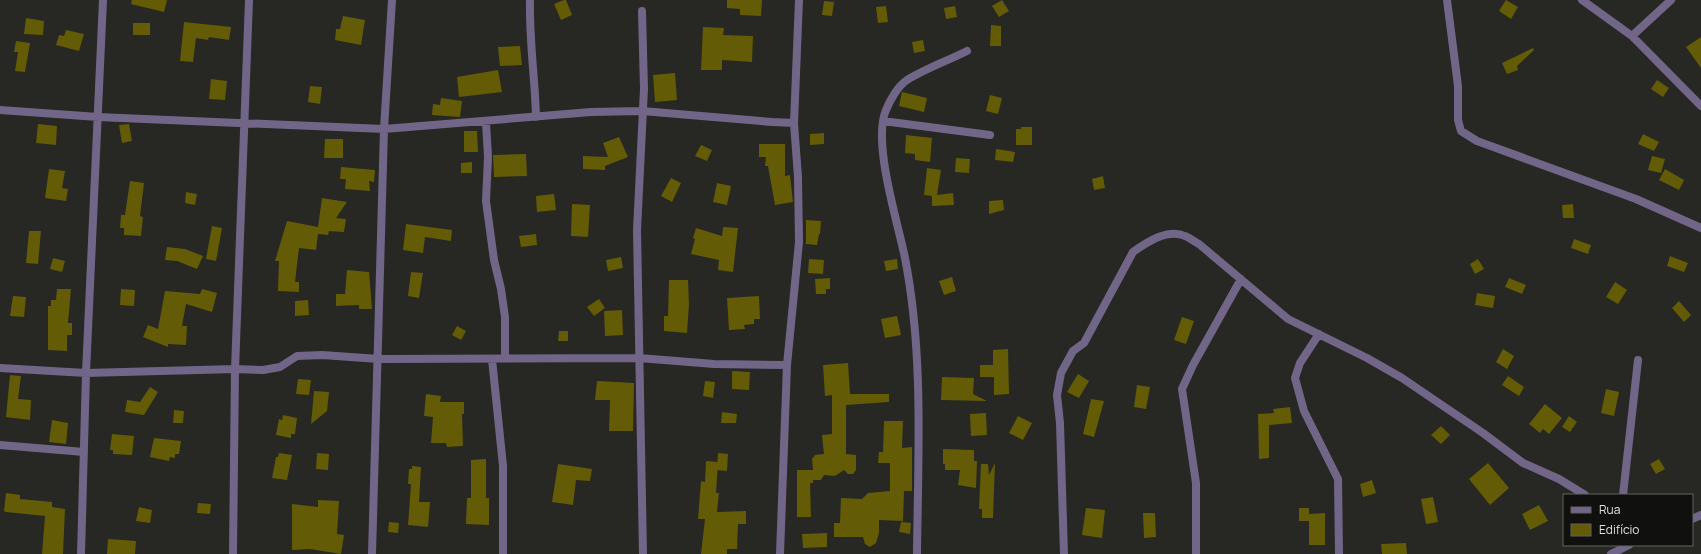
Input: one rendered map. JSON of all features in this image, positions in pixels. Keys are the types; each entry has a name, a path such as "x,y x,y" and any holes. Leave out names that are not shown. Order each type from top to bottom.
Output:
{"street":[{"path":"81,554 86,373 103,0"},
{"path":"233,554 235,369 249,0"},
{"path":"372,554 384,129 392,0"},
{"path":"530,0 530,35 535,82 536,117"},
{"path":"780,554 787,365 799,242 798,177 794,123 799,0"},
{"path":"1447,0 1458,86 1458,120 1461,131 1477,141 1636,199 1701,228"},
{"path":"1582,0 1632,36 1701,106"},
{"path":"1632,36 1672,0"},
{"path":"642,12 642,111 637,230 643,554"},
{"path":"917,554 919,418 915,322 905,259 883,153 883,121 891,101 906,81 967,51"},
{"path":"0,110 98,117 384,129 486,122 591,112 642,111 794,123"},
{"path":"883,121 990,135"},
{"path":"486,122 488,157 486,201 489,233 504,310 505,358"},
{"path":"1064,554 1060,423 1057,395 1061,372 1074,350 1084,342 1133,252 1146,243 1162,236 1175,233 1185,236 1199,244 1288,319 1367,358 1402,378 1483,433 1523,463 1559,479 1583,494"},
{"path":"1196,554 1196,483 1182,389 1193,365 1241,279"},
{"path":"1318,334 1300,364 1296,378 1304,411 1338,480 1339,554"},
{"path":"0,368 86,373 235,369 263,370 280,367 297,356 322,355 378,359 639,358 714,364 787,365"},
{"path":"492,359 503,466 503,554"},
{"path":"1623,494 1638,360"},
{"path":"0,445 84,452"},
{"path":"1616,550 1626,546"}],"building":[{"path":"132,0 167,0 164,12 131,4"},
{"path":"566,0 572,15 561,20 554,4"},
{"path":"727,0 762,0 761,16 740,15 740,9 727,8"},
{"path":"1002,0 1009,11 999,17 992,6"},
{"path":"1506,0 1518,7 1511,19 1499,11"},
{"path":"824,1 834,2 832,16 822,15"},
{"path":"886,6 888,22 878,23 876,7"},
{"path":"955,6 957,17 946,19 944,8"},
{"path":"343,16 365,20 361,45 335,40 336,29 340,29"},
{"path":"26,18 44,21 43,35 24,34"},
{"path":"184,22 231,27 229,40 209,37 208,40 196,38 193,62 180,61"},
{"path":"133,23 150,23 150,35 133,35"},
{"path":"991,25 1001,26 1001,46 990,46"},
{"path":"703,27 724,28 723,35 753,36 752,62 722,60 722,70 701,70"},
{"path":"66,30 84,34 79,51 56,45 59,35 64,36"},
{"path":"1701,37 1701,68 1686,47"},
{"path":"923,40 925,51 914,53 912,42"},
{"path":"16,41 30,43 25,72 15,71 18,52 14,52"},
{"path":"520,46 522,65 500,66 498,47"},
{"path":"1533,48 1534,50 1517,66 1518,70 1507,74 1502,63"},
{"path":"498,70 502,92 459,97 457,77"},
{"path":"675,73 677,100 655,102 653,75"},
{"path":"211,79 227,81 225,100 209,99"},
{"path":"1657,80 1669,88 1663,97 1651,89"},
{"path":"310,86 322,87 320,104 308,102"},
{"path":"902,92 927,98 924,112 899,106"},
{"path":"990,95 1002,98 998,114 986,111"},
{"path":"441,98 462,101 460,117 432,115 433,104 440,105"},
{"path":"38,124 57,126 56,145 36,143"},
{"path":"129,124 132,141 122,143 119,125"},
{"path":"1021,127 1032,127 1032,145 1016,145 1016,129 1021,129"},
{"path":"464,131 477,131 478,152 464,152"},
{"path":"824,133 824,144 810,145 810,134"},
{"path":"1643,134 1659,142 1654,151 1638,144"},
{"path":"906,135 932,138 930,162 915,160 915,154 905,153"},
{"path":"619,137 628,157 605,166 605,170 583,169 583,156 608,157 603,143"},
{"path":"325,139 343,139 343,158 324,158"},
{"path":"759,144 785,144 785,176 790,175 793,202 775,205 768,166 765,166 766,157 759,157"},
{"path":"701,145 712,150 707,161 695,156"},
{"path":"996,149 1015,152 1013,162 995,160"},
{"path":"526,154 527,176 494,177 493,155"},
{"path":"1652,156 1665,159 1661,173 1648,170"},
{"path":"956,158 970,159 969,173 955,172"},
{"path":"472,162 472,173 461,173 461,163"},
{"path":"341,167 375,170 374,182 369,181 370,191 345,189 346,179 340,179"},
{"path":"927,168 941,170 937,195 953,193 954,205 932,206 932,196 924,195"},
{"path":"49,169 65,171 62,188 68,189 66,201 45,198"},
{"path":"1665,169 1684,180 1679,190 1659,180"},
{"path":"1103,176 1105,188 1094,190 1092,179"},
{"path":"671,178 681,183 672,202 661,196"},
{"path":"130,181 144,183 140,216 143,217 141,236 124,235 124,228 120,228 121,215 125,215"},
{"path":"717,183 731,186 727,205 713,202"},
{"path":"186,192 197,194 195,205 185,203"},
{"path":"554,194 556,210 537,212 536,196"},
{"path":"322,198 347,202 336,218 346,219 344,232 329,231 328,235 318,234 316,250 299,248 295,282 299,282 299,292 278,291 279,261 275,261 287,221 318,227"},
{"path":"1003,200 1004,210 989,214 989,201"},
{"path":"572,204 590,205 588,237 571,236"},
{"path":"1573,204 1574,218 1563,218 1562,205"},
{"path":"806,220 821,221 817,245 806,244"},
{"path":"406,224 452,230 451,241 425,237 423,253 403,250"},
{"path":"212,226 222,228 216,261 206,259"},
{"path":"723,227 738,228 733,272 718,270 719,260 691,254 696,228 722,236"},
{"path":"29,231 41,231 38,264 26,263"},
{"path":"536,234 537,245 521,247 519,236"},
{"path":"1574,239 1591,245 1588,254 1571,248"},
{"path":"167,247 185,249 203,256 197,269 177,261 165,260"},
{"path":"1670,256 1688,263 1684,272 1667,266"},
{"path":"621,257 623,268 608,271 606,260"},
{"path":"53,258 65,261 62,272 50,269"},
{"path":"809,259 824,260 823,274 808,273"},
{"path":"897,259 898,269 886,271 884,261"},
{"path":"1478,259 1484,269 1475,274 1470,264"},
{"path":"347,270 369,272 372,309 359,309 359,305 336,306 336,294 345,294"},
{"path":"411,272 423,273 419,298 408,296"},
{"path":"952,277 956,291 944,295 939,281"},
{"path":"830,278 830,289 826,289 826,294 816,294 815,279"},
{"path":"1509,278 1526,285 1522,294 1505,287"},
{"path":"669,280 688,280 689,304 687,333 664,331 664,316 668,316"},
{"path":"1615,282 1627,290 1618,304 1606,297"},
{"path":"57,289 71,289 68,323 72,323 72,335 67,335 67,351 48,350 48,306 51,306 51,300 56,300"},
{"path":"121,289 135,290 134,306 120,305"},
{"path":"202,289 217,293 212,312 186,304 182,326 187,326 186,345 168,344 168,347 143,337 148,325 158,329 165,291 200,294"},
{"path":"1477,293 1495,296 1493,308 1475,305"},
{"path":"13,296 26,297 24,317 10,316"},
{"path":"759,296 760,319 754,319 754,324 744,325 745,329 729,330 727,298"},
{"path":"599,299 605,308 594,316 587,307"},
{"path":"308,300 309,315 295,316 295,301"},
{"path":"1679,301 1691,315 1684,322 1672,308"},
{"path":"622,310 623,335 605,336 604,311"},
{"path":"897,316 901,335 885,338 881,319"},
{"path":"1182,317 1194,321 1186,344 1174,340"},
{"path":"457,326 466,331 461,340 452,335"},
{"path":"559,331 568,331 568,341 558,341"},
{"path":"1008,349 1009,394 994,395 994,377 980,377 980,365 993,365 993,350"},
{"path":"1503,349 1514,356 1507,369 1496,362"},
{"path":"848,363 850,394 889,394 889,402 846,405 846,454 856,455 856,470 853,474 848,474 844,470 835,476 824,475 821,480 813,480 813,483 810,483 811,517 797,517 797,470 813,470 812,459 815,455 824,454 822,435 832,434 832,395 825,396 823,365"},
{"path":"732,371 750,372 749,390 732,389"},
{"path":"1078,374 1089,381 1079,398 1067,392"},
{"path":"10,375 21,376 18,399 31,400 30,420 6,417"},
{"path":"1508,376 1524,387 1519,396 1502,385"},
{"path":"942,377 974,378 973,394 987,401 941,400"},
{"path":"298,379 311,380 309,395 296,394"},
{"path":"597,381 634,383 633,431 609,431 610,400 595,400"},
{"path":"705,381 715,382 713,398 703,396"},
{"path":"1137,385 1150,387 1146,409 1134,407"},
{"path":"150,387 158,392 144,415 125,412 127,400 140,402"},
{"path":"1606,389 1619,392 1614,416 1601,413"},
{"path":"314,391 329,392 327,411 311,424"},
{"path":"426,394 441,396 440,402 464,402 464,414 462,414 463,446 447,447 446,443 431,443 433,417 424,416"},
{"path":"1091,399 1104,401 1094,437 1083,434"},
{"path":"1545,404 1562,418 1549,434 1543,429 1540,433 1529,424"},
{"path":"1290,407 1292,423 1269,425 1269,458 1259,459 1258,414 1274,413 1273,409"},
{"path":"174,410 184,411 183,423 173,423"},
{"path":"722,412 737,414 736,423 721,423"},
{"path":"986,413 987,435 971,436 970,414"},
{"path":"283,415 297,418 295,434 291,434 291,438 276,435 279,419 282,420"},
{"path":"1018,416 1032,423 1023,440 1009,433"},
{"path":"1569,416 1577,422 1570,432 1562,427"},
{"path":"52,420 68,423 66,444 49,442"},
{"path":"884,421 903,421 902,448 912,447 912,491 904,491 903,521 879,520 879,533 876,543 870,547 865,544 863,537 834,537 834,523 840,523 841,498 862,499 868,493 890,491 890,463 878,463 879,452 883,452"},
{"path":"1441,426 1450,435 1441,444 1431,435"},
{"path":"112,434 134,436 132,455 113,454 113,450 110,450"},
{"path":"154,438 181,441 179,454 175,454 175,458 170,457 169,461 150,457"},
{"path":"943,449 974,450 974,461 977,461 976,488 958,485 960,470 945,470 945,464 943,464"},
{"path":"279,453 292,455 287,480 272,478 276,457 278,457"},
{"path":"317,453 329,454 328,470 316,469"},
{"path":"718,453 728,454 727,471 717,470"},
{"path":"486,459 486,498 489,498 489,525 466,524 467,498 471,498 471,460"},
{"path":"1659,459 1665,469 1656,474 1650,464"},
{"path":"706,461 718,462 716,493 719,493 717,512 746,511 746,524 738,524 737,549 727,549 727,554 701,554 705,519 698,519 701,481 705,482"},
{"path":"995,463 993,518 982,518 982,509 979,509 981,464 988,464 989,475"},
{"path":"1488,463 1509,488 1490,505 1469,479"},
{"path":"558,464 592,469 590,481 576,480 573,505 552,502"},
{"path":"412,466 421,467 419,502 430,502 428,527 408,525 411,484 408,484 409,469 412,469"},
{"path":"1372,480 1376,493 1363,497 1360,484"},
{"path":"6,493 20,495 20,499 52,502 52,507 65,509 63,554 42,554 45,516 4,511"},
{"path":"1433,497 1438,522 1426,524 1421,499"},
{"path":"318,500 339,501 337,534 344,535 341,554 310,549 292,550 292,504 318,507"},
{"path":"198,503 211,504 210,514 197,513"},
{"path":"1539,505 1548,521 1530,530 1522,514"},
{"path":"139,507 152,510 150,523 136,521"},
{"path":"1086,508 1105,510 1102,538 1082,535"},
{"path":"1299,508 1309,508 1309,514 1325,513 1325,545 1309,545 1309,521 1299,521"},
{"path":"1143,513 1155,513 1156,537 1144,538"},
{"path":"389,522 399,523 398,533 388,532"},
{"path":"901,522 911,523 910,534 899,532"},
{"path":"827,533 827,547 803,548 802,534"},
{"path":"108,539 136,541 135,554 107,554"},
{"path":"1406,543 1407,554 1382,554 1381,544"}]}
